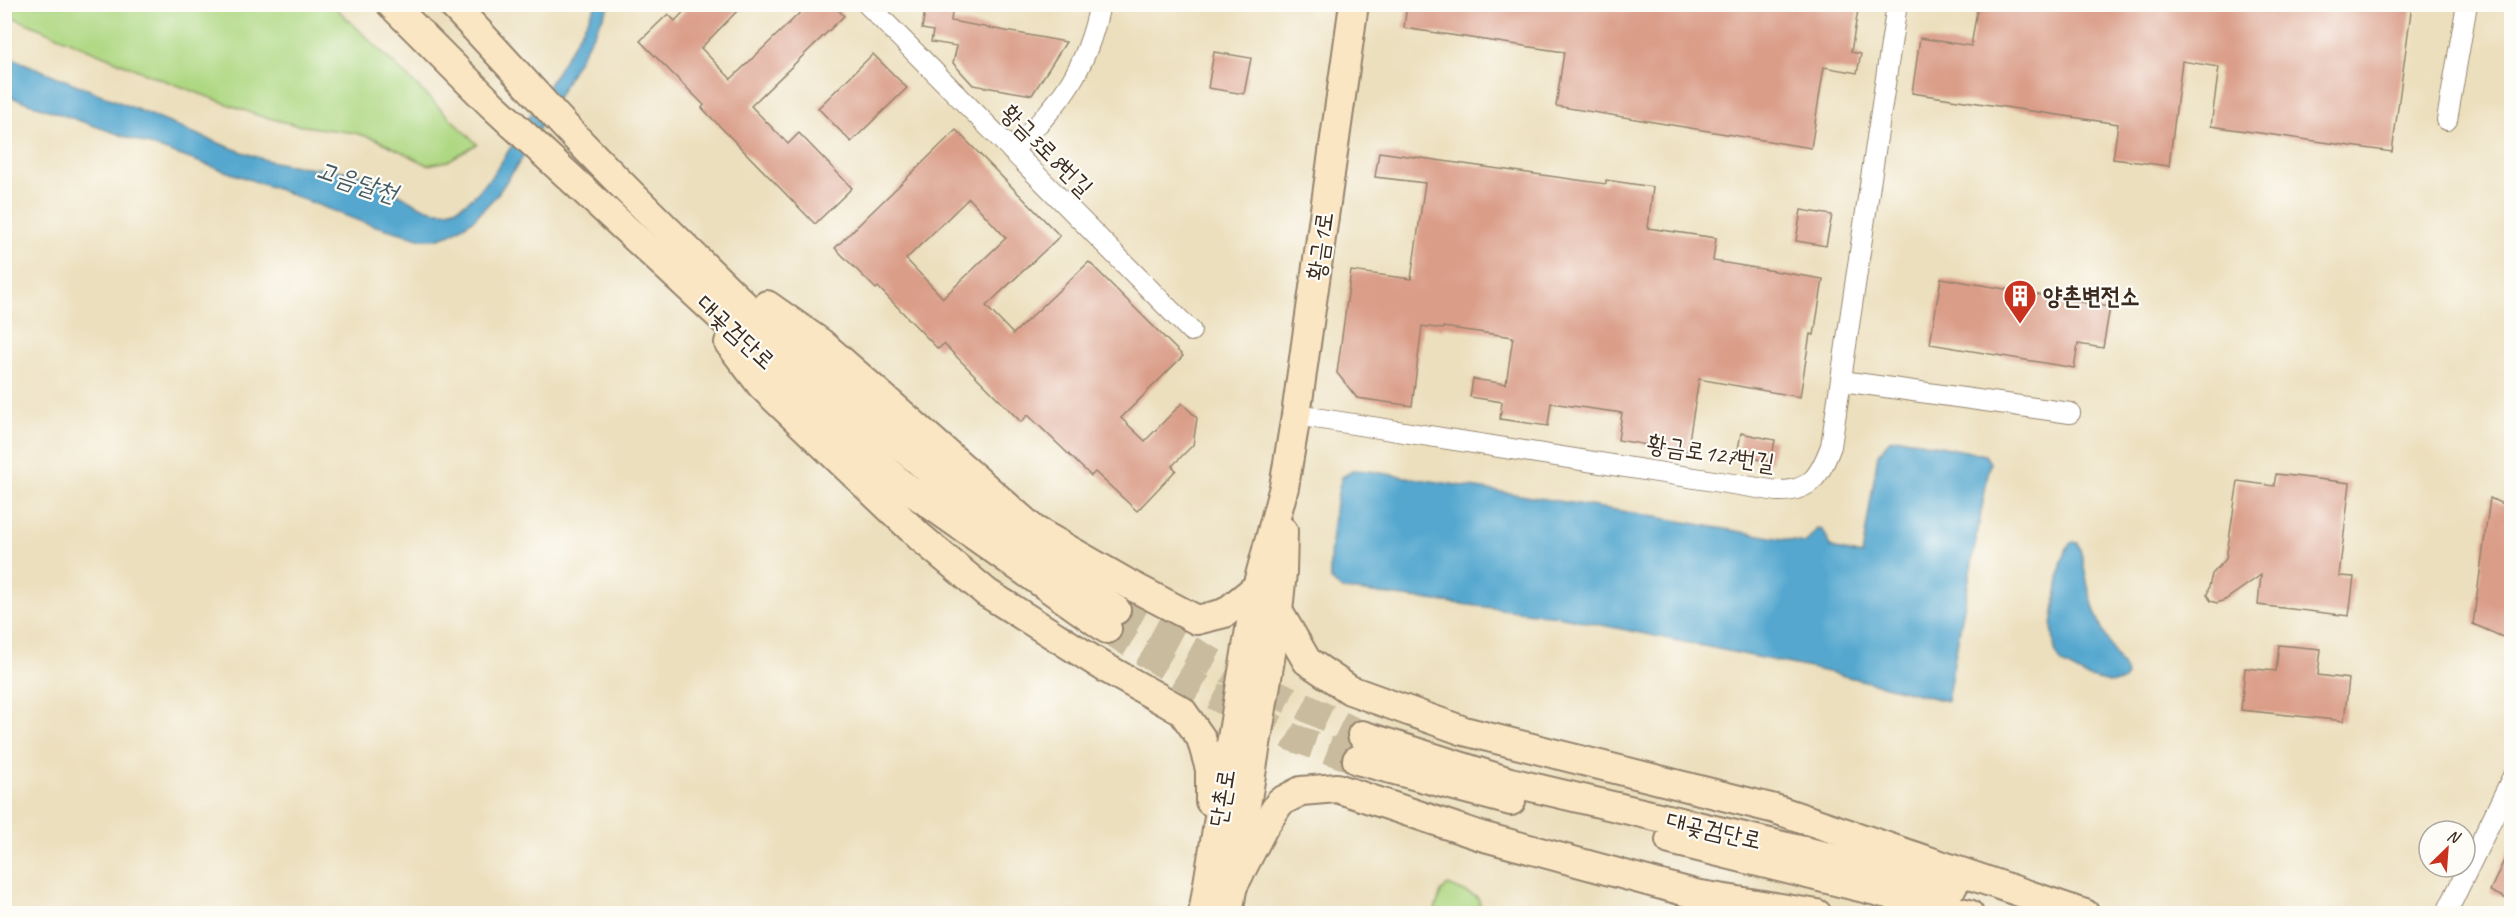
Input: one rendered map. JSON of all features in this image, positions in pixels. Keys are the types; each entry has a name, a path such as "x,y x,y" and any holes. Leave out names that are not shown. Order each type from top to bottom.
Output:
{"main road":[{"name":"대곶검단로","path":"391,4 492,105 900,483 1111,620 1050,565 879,429 683,245 563,124 511,65 452,4"},
{"name":"황금1로","path":"1253,689 1257,587 1284,487 1296,415 1354,4"},
{"path":"683,245 821,343 1034,530 1197,620 1225,613 1257,587"},
{"path":"675,275 762,386 920,537 987,593 1104,667 1182,711 1201,738 1209,768 1212,865"},
{"name":"황금1로","path":"1253,689 1278,611 1282,572 1284,487"},
{"path":"1278,611 1307,662 1350,690 1464,731 1775,809 2085,914"},
{"name":"단촌로","path":"1203,914 1212,865 1253,689"},
{"name":"단촌로","path":"1230,901 1253,689"},
{"name":"대곶검단로","path":"1969,914 1359,748 2069,914"},
{"path":"1230,901 1263,828 1281,802 1301,791 1337,788 1481,836 1695,894 1817,914"}],"street":[{"name":"황금3로8번길","path":"867,4 1191,331"},
{"path":"1012,152 1047,115 1076,76 1088,50 1100,4"},
{"name":"황금로127번길","path":"1296,415 1752,487 1791,491 1803,487 1815,478 1831,446 1897,4"},
{"path":"2447,120 2467,4"},
{"path":"1842,381 2070,413"},
{"path":"2446,914 2511,778"}],"green space":[{"path":"4,5 333,5 477,144 448,161 428,165 376,139 355,133 296,125 257,115 147,74 5,14"},
{"path":"1448,885 1477,897 1480,903 1475,913 1434,913 1441,892"}],"water":[{"name":"고음달천","path":"596,5 610,5 523,157 497,195 473,220 451,234 436,239 422,239 362,222 277,189 5,95 4,55 250,155 279,163 343,171 369,177 424,208 447,211 470,200 489,180"},
{"path":"1900,438 1985,455 1990,463 1947,701 1815,669 1558,616 1341,589 1330,580 1330,556 1339,488 1342,477 1354,470 1622,511 1805,543 1817,529 1823,530 1832,548 1862,555 1878,454 1890,440"},
{"path":"2073,542 2078,543 2100,625 2126,672 2127,676 2123,681 2109,683 2087,677 2062,664 2055,651 2052,626 2061,565 2067,548"}],"building":[{"path":"691,4 744,4 701,48 731,79 809,4 833,4 844,16 751,106 788,144 799,133 852,188 815,224 702,108 704,105 640,41 668,14 675,21"},
{"path":"926,4 953,4 951,21 1066,42 1032,95 973,85 953,63 957,46 931,42 933,31 922,29"},
{"path":"1407,4 1859,4 1851,52 1861,54 1857,73 1824,67 1811,148 1556,106 1564,52 1404,28"},
{"path":"1978,4 2412,4 2392,152 2211,126 2219,67 2182,61 2169,166 2113,159 2118,124 1912,93 1920,38 1971,46"},
{"path":"1214,52 1251,58 1244,94 1208,88"},
{"path":"873,54 907,88 851,142 818,108"},
{"path":"956,130 1060,236 986,306 1013,334 1089,262 1183,356 1121,418 1145,441 1182,403 1197,418 1193,445 1172,466 1176,470 1137,511 1095,472 1091,476 1028,415 1021,422 944,344 938,349 878,287 876,289 835,248","holes":["969,198 1006,238 943,298 906,259"]},
{"path":"1379,152 1606,184 1606,180 1653,187 1648,228 1716,238 1713,261 1823,279 1814,335 1810,334 1800,397 1699,379 1687,452 1618,440 1622,413 1551,403 1548,426 1500,419 1502,402 1470,397 1473,379 1506,384 1513,337 1422,326 1412,406 1357,398 1337,373 1351,271 1411,279 1425,183 1375,177"},
{"path":"1801,210 1832,215 1826,246 1796,241"},
{"name":"양촌변전소","path":"1941,278 2110,307 2103,348 2078,344 2074,368 1930,344"},
{"path":"1741,433 1775,440 1771,462 1737,455"},
{"path":"2276,474 2350,483 2339,576 2354,577 2349,616 2258,605 2261,575 2217,603 2211,601 2207,595 2212,574 2226,559 2238,481 2274,486"},
{"path":"2490,498 2511,508 2511,624 2505,638 2473,624"},
{"path":"2279,645 2321,649 2318,675 2349,679 2344,721 2241,710 2245,668 2276,671"},
{"path":"2511,845 2511,901 2490,891"}],"tunnel":[{"path":"1116,610 1228,670 1362,735"},
{"path":"1107,629 1211,694 1291,737 1357,760"}],"place":[{"name":"양촌변전소","path":"2020,325"}]}
